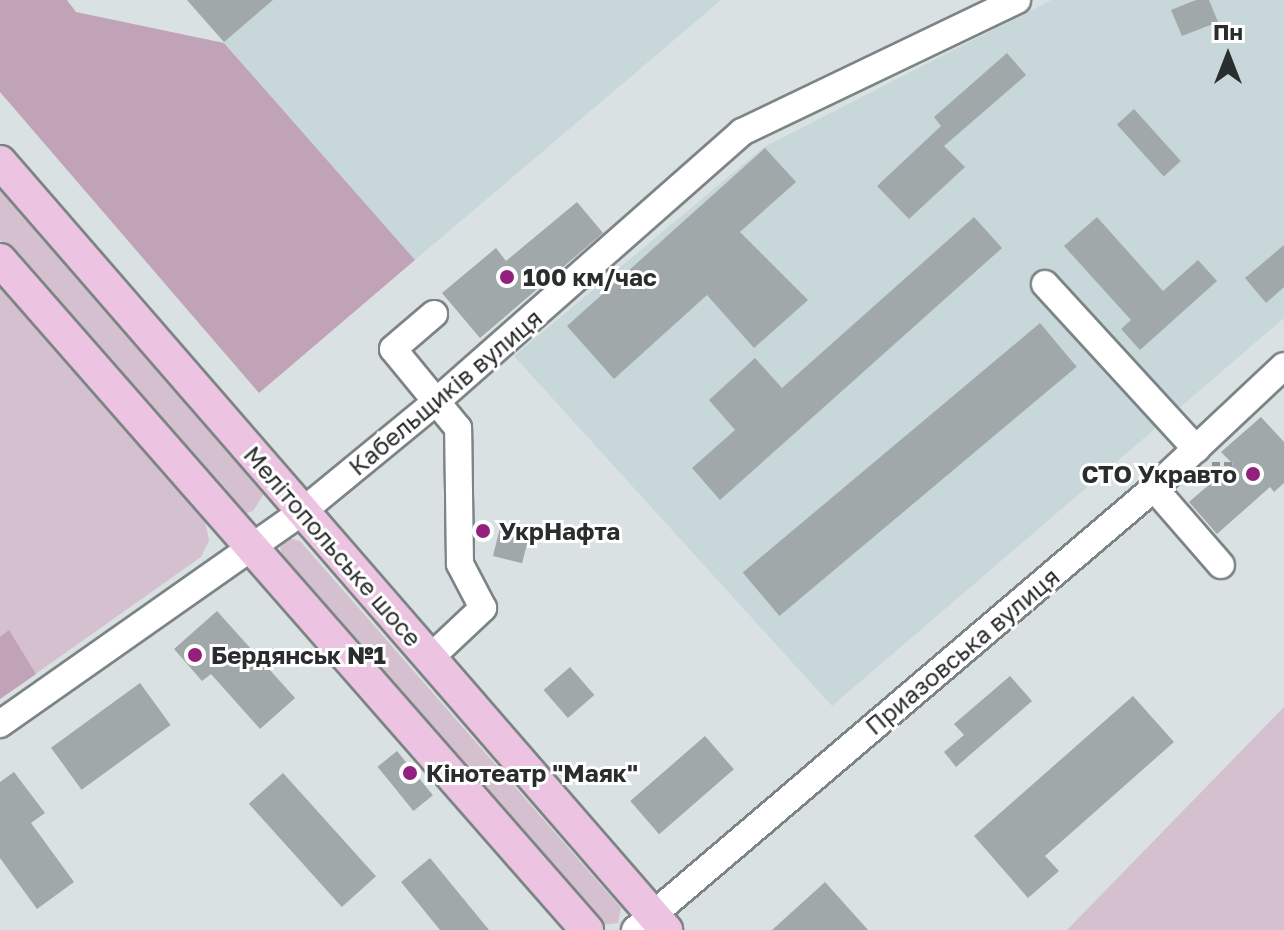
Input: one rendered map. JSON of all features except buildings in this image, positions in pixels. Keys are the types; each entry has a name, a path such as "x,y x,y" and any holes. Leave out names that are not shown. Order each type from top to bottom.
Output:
{"main road":[{"name":"Мелітопольське шосе","path":"0,162 430,658 651,925"},
{"path":"0,260 587,930"}],"street":[{"name":"Кабельщиків вулиця","path":"0,724 303,511 437,401 742,132 1017,0"},
{"path":"1045,284 1196,449"},
{"path":"430,658 483,608 460,564 458,428 393,349 434,314"},
{"name":"Приазовська вулиця","path":"651,925 1154,488 1284,366"},
{"path":"1154,488 1221,565"}],"shaded area":[{"path":"0,0 67,0 76,12 224,43 415,260 259,393 0,92"},
{"path":"187,0 721,0 415,260"},
{"path":"1051,0 1284,0 1284,318 832,706 514,356 764,147"},
{"path":"0,183 267,489 253,511 239,515 0,240"},
{"path":"0,286 205,522 209,540 201,557 0,699"},
{"path":"288,538 300,541 621,908 618,923 601,925 282,556 280,546"},
{"path":"9,630 36,674 0,699 0,637"},
{"path":"1284,707 1284,930 1067,930"}],"place":[{"name":"100 км/час","path":"507,277"},
{"name":"СТО Укравто","path":"1253,474"},
{"name":"УкрНафта","path":"483,531"},
{"name":"Бердянськ №1","path":"195,655"},
{"name":"Кінотеатр \"Маяк\"","path":"410,773"}]}
